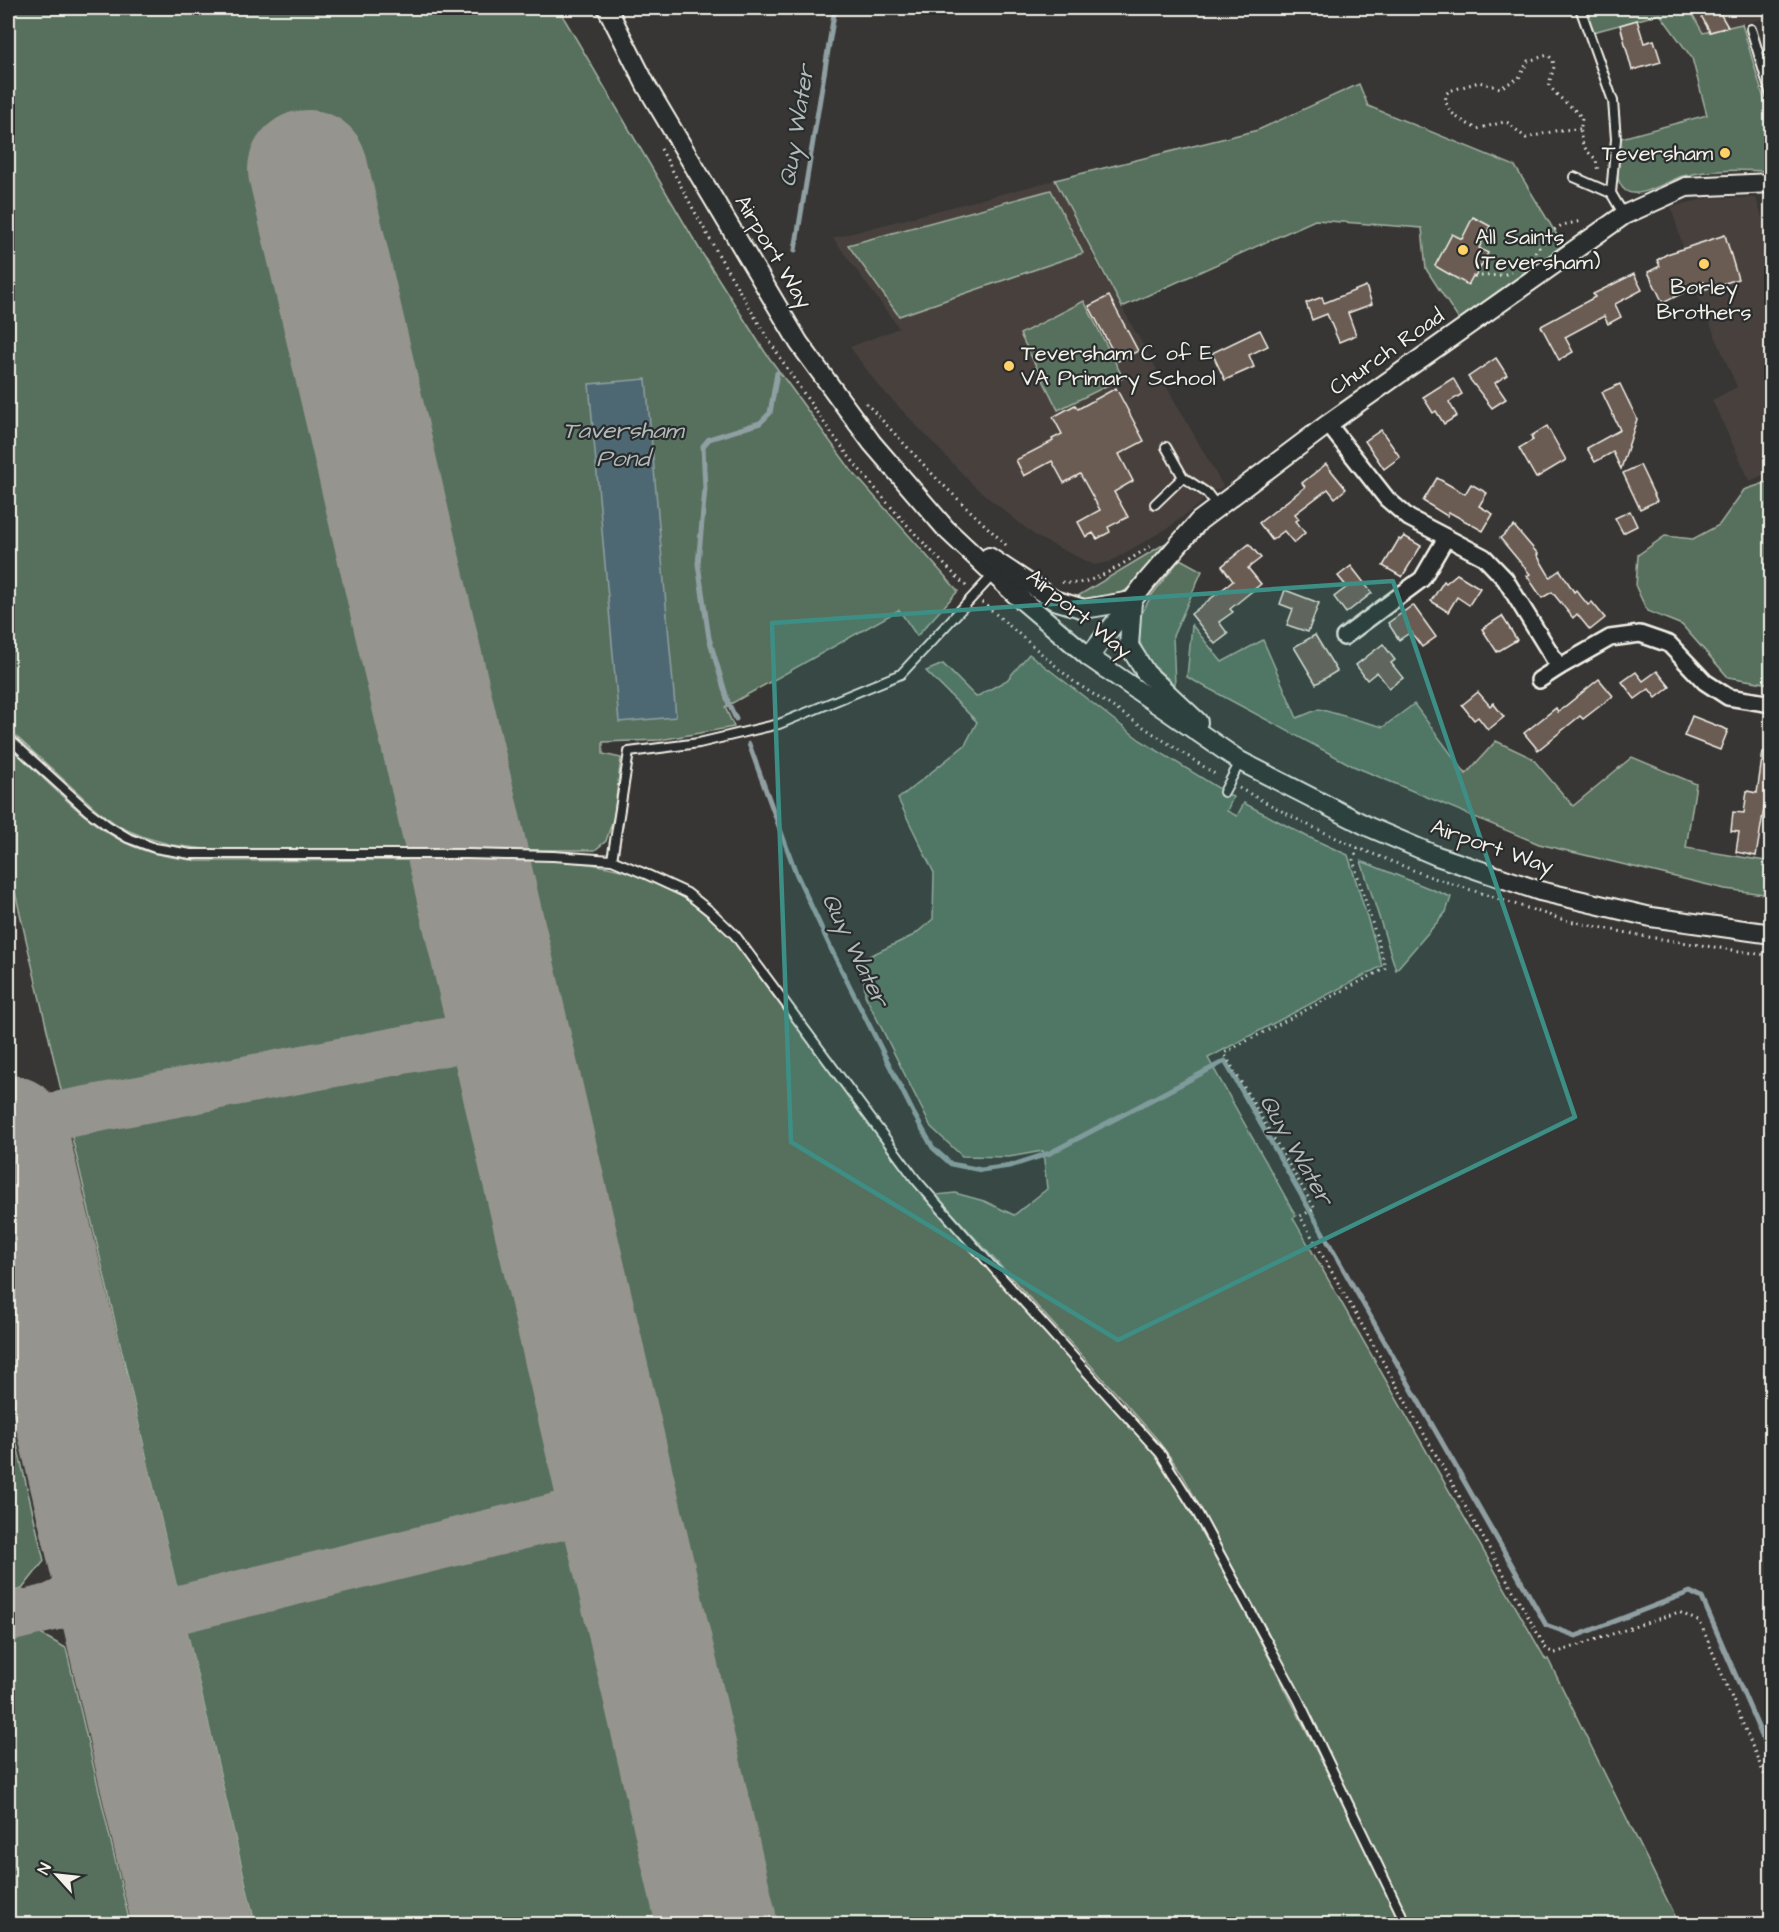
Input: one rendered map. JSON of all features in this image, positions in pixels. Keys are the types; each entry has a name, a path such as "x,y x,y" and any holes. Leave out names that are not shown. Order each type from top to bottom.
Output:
{"street":[{"name":"Airport Way","path":"608,8 647,87 799,343 872,443 946,529 1089,657 1240,761 1368,826 1437,856 1540,891 1651,917 1772,934"},
{"name":"Church Road","path":"1089,657 1199,521 1328,424 1624,215 1686,187 1772,183"},
{"path":"1328,424 1387,499 1409,518 1484,557 1505,579 1559,667"},
{"path":"946,529 1054,600 1084,609 1132,601 1129,646 1146,673 1240,761"},
{"path":"1344,637 1422,579 1446,538"},
{"path":"1539,680 1610,638 1640,634 1669,644 1705,682 1728,697 1772,704"}],"lane":[{"path":"1580,8 1613,101 1616,139 1611,193 1624,215"},
{"path":"1751,29 1772,98"},
{"path":"1574,177 1611,193"},
{"path":"1166,447 1183,477 1207,493 1218,507"},
{"path":"1155,504 1183,477"},
{"path":"612,860 629,752 699,743 779,724 901,674 994,574"},
{"path":"8,738 87,810 108,826 128,838 155,848 191,854 467,854 612,860 687,894 711,912 735,935 916,1180 1160,1453 1198,1514 1298,1699 1406,1924"},
{"path":"1224,792 1240,761"}],"path":[{"path":"1580,129 1559,130 1526,138 1504,122 1477,129 1456,117 1446,105 1446,94 1479,82 1500,88 1516,81 1528,61 1548,55 1553,60 1554,67 1549,84 1553,93 1575,109 1582,118 1580,129 1582,145 1596,159 1599,168 1597,187"},
{"path":"1525,263 1554,230 1562,225 1590,218"},
{"path":"1480,276 1503,275 1515,270"},
{"path":"863,399 939,481 1015,553"},
{"path":"1061,582 1072,585 1095,579 1159,542"},
{"path":"1359,848 1353,860 1386,968 1224,1053 1315,1209 1300,1216 1546,1650 1556,1653 1679,1612 1700,1622 1772,1793"}],"highlighted area":[{"path":"1393,581 1575,1117 1118,1340 791,1142 772,623"}],"shaded area":[{"path":"1689,8 1771,8 1771,17 1703,33"},
{"name":"Teversham C of E VA Primary School","path":"1055,180 1096,262 1223,486 1203,496 1202,502 1168,528 1109,562 1094,565 1037,537 975,487 878,385 850,347 899,328 833,238"},
{"path":"1708,198 1756,198 1771,245 1771,471 1750,481 1712,400 1737,387 1698,296 1671,207"}],"green space":[{"path":"8,8 558,8 700,250 765,352 851,470 958,591 917,636 899,610 725,707 734,727 660,740 603,742 603,754 621,758 614,816 606,841 595,850 205,849 172,845 120,827 97,810 8,729"},
{"path":"1585,8 1689,8 1703,33 1742,24 1771,123 1771,171 1705,172 1683,176 1638,193 1626,191 1621,186 1617,174 1621,138 1707,115 1692,58 1660,14 1593,32"},
{"path":"1359,84 1368,106 1515,166 1563,245 1459,320 1426,269 1422,228 1315,220 1122,307 1055,180 1258,130"},
{"path":"1051,190 1083,253 899,316 848,245"},
{"path":"1084,301 1123,378 1058,410 1020,334"},
{"path":"1772,481 1771,684 1728,677 1682,625 1647,611 1636,587 1638,555 1665,536 1693,539 1719,525 1744,490"},
{"path":"1171,540 1138,580 1117,596 1095,601 1076,597"},
{"path":"1180,559 1202,571 1173,636 1175,685 1147,660 1138,638 1139,619 1151,596"},
{"path":"1192,625 1222,662 1263,640 1297,718 1319,709 1383,727 1414,704 1466,774 1496,741 1532,758 1573,806 1632,757 1696,784 1686,848 1771,862 1771,895 1725,889 1539,844 1353,766 1187,677"},
{"path":"1029,654 1140,740 1233,797 1227,811 1237,816 1244,803 1348,855 1382,966 1208,1058 1296,1216 1293,1218 1546,1660 1548,1659 1679,1924 1412,1924 1267,1630 1181,1472 1156,1438 936,1195 955,1193 984,1201 1014,1215 1047,1189 1043,1151 1009,1157 962,1156 931,1127 865,995 863,959 914,935 933,919 934,873 898,799 965,745 977,722 926,671 943,664 976,697 1007,680"},
{"path":"8,745 64,798 109,834 142,850 160,855 199,861 515,860 582,863 625,871 656,882 684,898 710,918 734,941 926,1200 1150,1447 1162,1464 1256,1633 1320,1757 1401,1924 255,1924 8,862"},
{"path":"1361,861 1451,897 1446,912 1396,970"},
{"path":"8,1406 44,1561 22,1589 8,1593"},
{"path":"37,1632 66,1648 130,1924 8,1924 8,1640"}],"water":[{"name":"Taversham Pond","path":"646,379 676,717 619,722 589,384"}],"building":[{"path":"1697,8 1717,8 1728,27 1710,32"},
{"path":"1637,20 1644,43 1654,40 1661,62 1632,70 1620,25"},
{"name":"All Saints (Teversham)","path":"1473,217 1490,226 1479,248 1488,253 1468,285 1435,266 1452,234 1462,239"},
{"path":"1725,235 1738,279 1706,289 1704,282 1663,303 1648,272 1660,266 1657,260 1667,254"},
{"path":"1634,274 1642,290 1615,304 1621,317 1608,324 1604,316 1565,337 1573,352 1559,360 1541,326 1595,297 1593,294"},
{"path":"1366,286 1372,304 1348,313 1356,335 1339,342 1327,314 1312,320 1306,303 1322,297 1324,303"},
{"path":"1109,296 1138,351 1118,361 1089,306"},
{"path":"1260,330 1268,346 1249,355 1254,367 1225,380 1212,353"},
{"path":"1496,358 1507,375 1495,383 1506,399 1492,408 1468,377"},
{"path":"1453,378 1462,394 1449,402 1457,416 1444,424 1436,411 1433,413 1423,397"},
{"path":"1620,384 1637,419 1621,469 1613,452 1595,462 1587,448 1620,430 1602,392"},
{"path":"1116,388 1144,441 1119,454 1133,481 1114,492 1128,517 1108,527 1110,532 1097,539 1093,533 1086,537 1078,522 1100,510 1080,474 1064,483 1052,461 1024,476 1016,460 1062,434 1053,417 1075,405 1078,409"},
{"path":"1547,426 1566,460 1536,478 1519,448 1533,440 1531,436"},
{"path":"1381,430 1400,457 1384,469 1365,441"},
{"path":"1326,464 1346,489 1335,498 1328,489 1295,514 1299,519 1296,521 1305,533 1294,543 1284,531 1272,540 1259,523 1305,487 1302,483"},
{"path":"1640,465 1657,501 1640,509 1623,473"},
{"path":"1437,478 1465,494 1471,484 1487,493 1479,506 1493,514 1483,531 1449,512 1447,516 1423,501"},
{"path":"1630,511 1637,526 1623,533 1615,518"},
{"path":"1514,526 1538,554 1550,577 1560,570 1574,592 1576,590 1588,605 1592,602 1605,618 1590,630 1577,614 1573,618 1552,592 1542,598 1527,576 1530,574 1500,538"},
{"path":"1404,536 1421,546 1402,577 1383,566 1399,539 1401,540"},
{"path":"1249,544 1261,558 1248,568 1261,584 1230,609 1233,612 1219,622 1228,634 1215,644 1191,614 1233,581 1222,566"},
{"path":"1351,566 1372,593 1346,613 1334,597 1347,587 1338,576"},
{"path":"1457,574 1480,588 1469,605 1457,597 1448,612 1431,601 1444,581 1446,583"},
{"path":"1285,590 1319,603 1308,632 1287,625 1293,609 1280,604"},
{"path":"1413,605 1436,637 1422,647 1411,632 1399,640 1388,623"},
{"path":"1502,616 1517,640 1497,652 1482,629"},
{"path":"1315,635 1337,671 1316,684 1294,647"},
{"path":"1383,644 1395,660 1391,663 1403,678 1389,688 1377,672 1367,680 1356,665"},
{"path":"1657,671 1670,687 1656,698 1649,689 1635,699 1622,682 1636,672 1643,681"},
{"path":"1599,679 1613,696 1583,719 1580,716 1538,750 1524,733 1556,708 1558,712"},
{"path":"1478,692 1490,706 1493,703 1504,717 1488,730 1478,717 1474,720 1462,705"},
{"path":"1692,716 1728,730 1720,750 1684,736"},
{"path":"1763,752 1772,752 1772,797 1766,796 1756,856 1736,852 1739,832 1731,831 1733,812 1744,813 1747,791 1757,793"}],"waterway":[{"name":"Quy Water","path":"795,250 835,8"},
{"name":"Quy Water","path":"736,719 728,702 709,638 698,564 705,489 703,446 709,439 760,423 770,413 777,373"},
{"name":"Quy Water","path":"749,744 796,873 833,953 933,1148 951,1164 981,1170 1010,1166 1050,1153 1225,1061 1546,1625 1576,1636 1690,1592 1702,1598 1772,1759"}],"taxiway":[{"path":"8,1125 508,1030"},
{"path":"123,1623 618,1502"},
{"path":"8,1618 53,1607 76,1596 94,1575 103,1547 99,1518"},
{"path":"87,1611 110,1625 124,1644 132,1661"}],"runway":[{"path":"308,170 717,1924"},
{"path":"8,1135 193,1924"}],"place":[{"name":"Teversham","path":"1725,153"},
{"name":"All Saints (Teversham)","path":"1463,250"},
{"name":"Borley Brothers","path":"1704,264"},
{"name":"Teversham C of E VA Primary School","path":"1009,366"}]}
